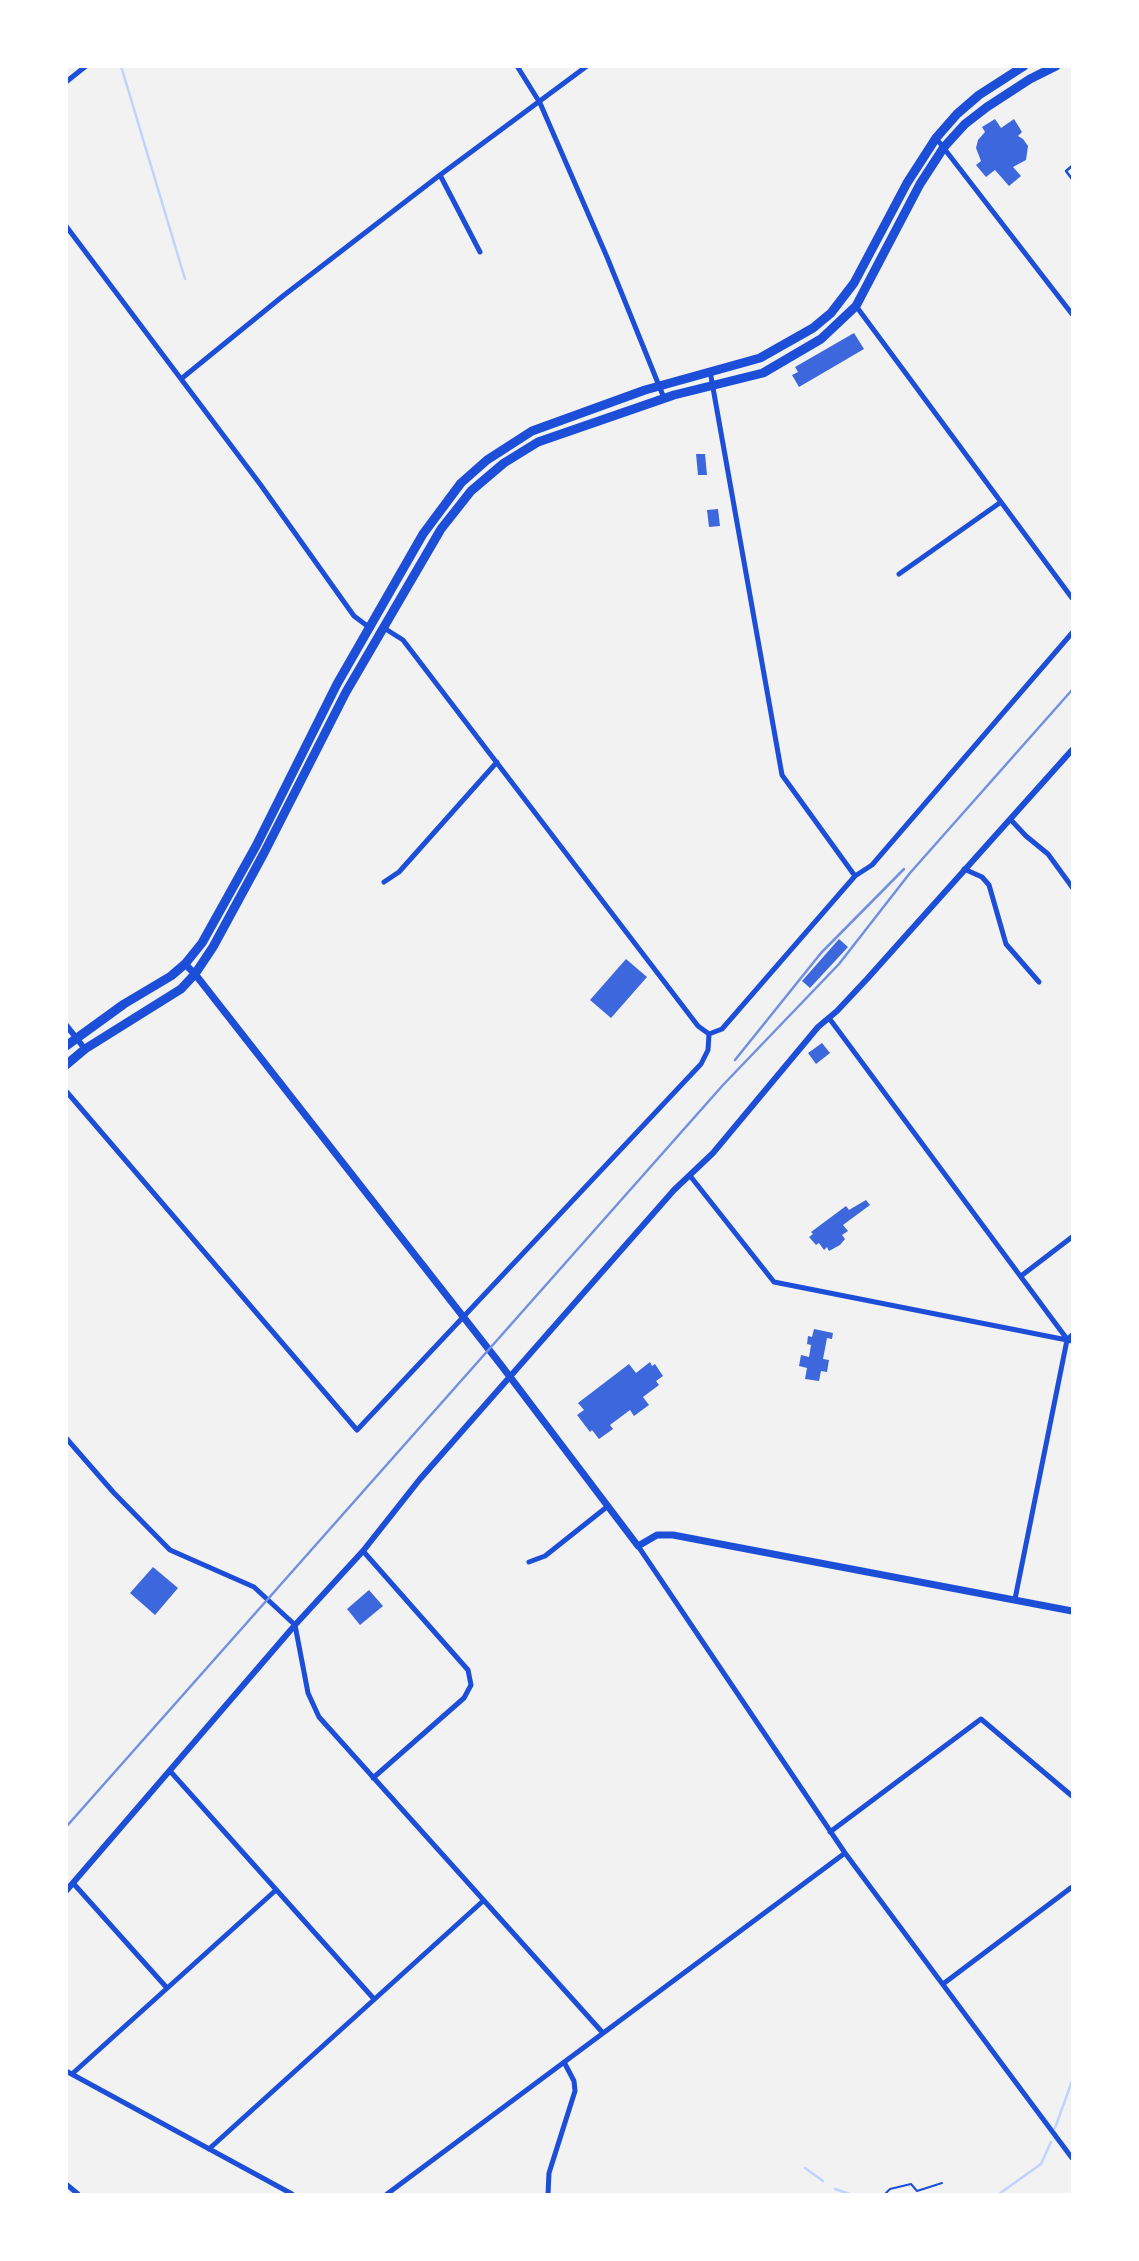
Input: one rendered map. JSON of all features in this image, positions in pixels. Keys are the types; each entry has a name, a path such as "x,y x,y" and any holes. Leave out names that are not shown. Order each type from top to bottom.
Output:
{"highway":[{"path":"66,1046 171,976 202,943 256,846 338,684 424,534 461,483 487,460 532,431 614,400 771,354 813,328 831,313 855,283 907,183 936,138 957,114 979,95 1024,66"},
{"path":"66,1065 85,1049 181,989 195,974 264,853 346,691 450,515 494,470 515,455 549,438 664,398 751,377 785,362 821,339 856,306 920,184 944,147 965,124 987,107 1030,79 1056,66"}],"main road":[{"path":"184,964 195,974 501,1365 638,1546 657,1535 667,1534 1073,1611"}],"street":[{"path":"67,80 86,66"},
{"path":"517,66 540,103 664,398"},
{"path":"181,379 440,175 587,66"},
{"path":"936,138 1073,314"},
{"path":"440,175 480,253"},
{"path":"66,226 354,616 370,628"},
{"path":"856,306 1073,598"},
{"path":"710,371 782,775 788,787 855,876"},
{"path":"899,574 1001,502"},
{"path":"384,628 402,640 698,1026 709,1034"},
{"path":"709,1034 722,1029 855,876 872,865 1073,633"},
{"path":"66,1891 295,1625 363,1551 420,1479 674,1190 691,1177 818,1027 867,979 1073,750"},
{"path":"384,881 399,872 497,762"},
{"path":"1011,820 1048,854 1073,887"},
{"path":"964,869 982,877 989,885 1006,944 1039,982"},
{"path":"829,1018 1070,1340"},
{"path":"66,1025 85,1049"},
{"path":"66,1091 357,1430 701,1063 708,1050 709,1034"},
{"path":"691,1177 774,1282 1070,1340"},
{"path":"1021,1276 1073,1237"},
{"path":"1015,1600 1073,1335"},
{"path":"66,1438 114,1493 170,1550 254,1587 295,1625 308,1693 319,1717 603,2033"},
{"path":"529,1562 545,1556 608,1506"},
{"path":"638,1546 830,1832 1073,2158"},
{"path":"363,1551 468,1670 471,1685 464,1698 373,1777"},
{"path":"830,1832 981,1719 1073,1796"},
{"path":"170,1771 374,2000"},
{"path":"387,2194 845,1853"},
{"path":"73,1883 167,1988"},
{"path":"943,1984 1073,1887"},
{"path":"276,1890 69,2073 292,2194"},
{"path":"209,2149 483,1901"},
{"path":"548,2194 549,2173 575,2091 574,2081 565,2062"},
{"path":"66,2183 78,2194"}],"lane":[{"path":"1073,166 1066,171 1073,179"}],"path":[{"path":"885,2194 890,2189 911,2184 917,2191 942,2183"}],"building":[{"path":"995,119 1001,128 1014,119 1022,132 1018,136 1028,146 1026,160 1013,167 1021,176 1009,186 995,170 986,177 976,165 981,161 976,148 978,140 985,132 982,127"},
{"path":"854,333 864,349 799,387 792,375 798,372 795,367"},
{"path":"696,454 705,454 707,475 698,475"},
{"path":"718,509 720,526 709,527 707,510"},
{"path":"839,939 848,947 810,988 802,981"},
{"path":"626,959 647,977 611,1018 590,1000"},
{"path":"822,1043 830,1053 816,1064 808,1053"},
{"path":"866,1200 870,1205 843,1225 848,1231 842,1235 845,1239 840,1245 829,1251 827,1247 824,1250 809,1237 813,1234 811,1232 846,1206 849,1210"},
{"path":"814,1329 833,1333 832,1339 827,1338 823,1359 829,1360 827,1372 821,1371 819,1381 805,1379 807,1368 799,1366 801,1355 809,1357 811,1345 807,1344 808,1336 812,1337"},
{"path":"650,1362 652,1366 655,1364 663,1376 656,1381 659,1385 643,1397 649,1405 634,1416 630,1410 610,1425 613,1429 599,1439 577,1415 584,1410 578,1403 629,1364 636,1373"},
{"path":"153,1567 178,1588 155,1615 130,1593"},
{"path":"369,1590 383,1606 360,1625 347,1609"}],"waterway":[{"path":"121,66 185,279"},
{"path":"1055,2128 1072,2081"},
{"path":"999,2194 1041,2164 1051,2142"},
{"path":"805,2168 823,2181"},
{"path":"835,2189 850,2194"}],"railway":[{"path":"66,1827 723,1085 839,964 910,873 1072,690"},
{"path":"735,1060 821,953 904,869"}]}
